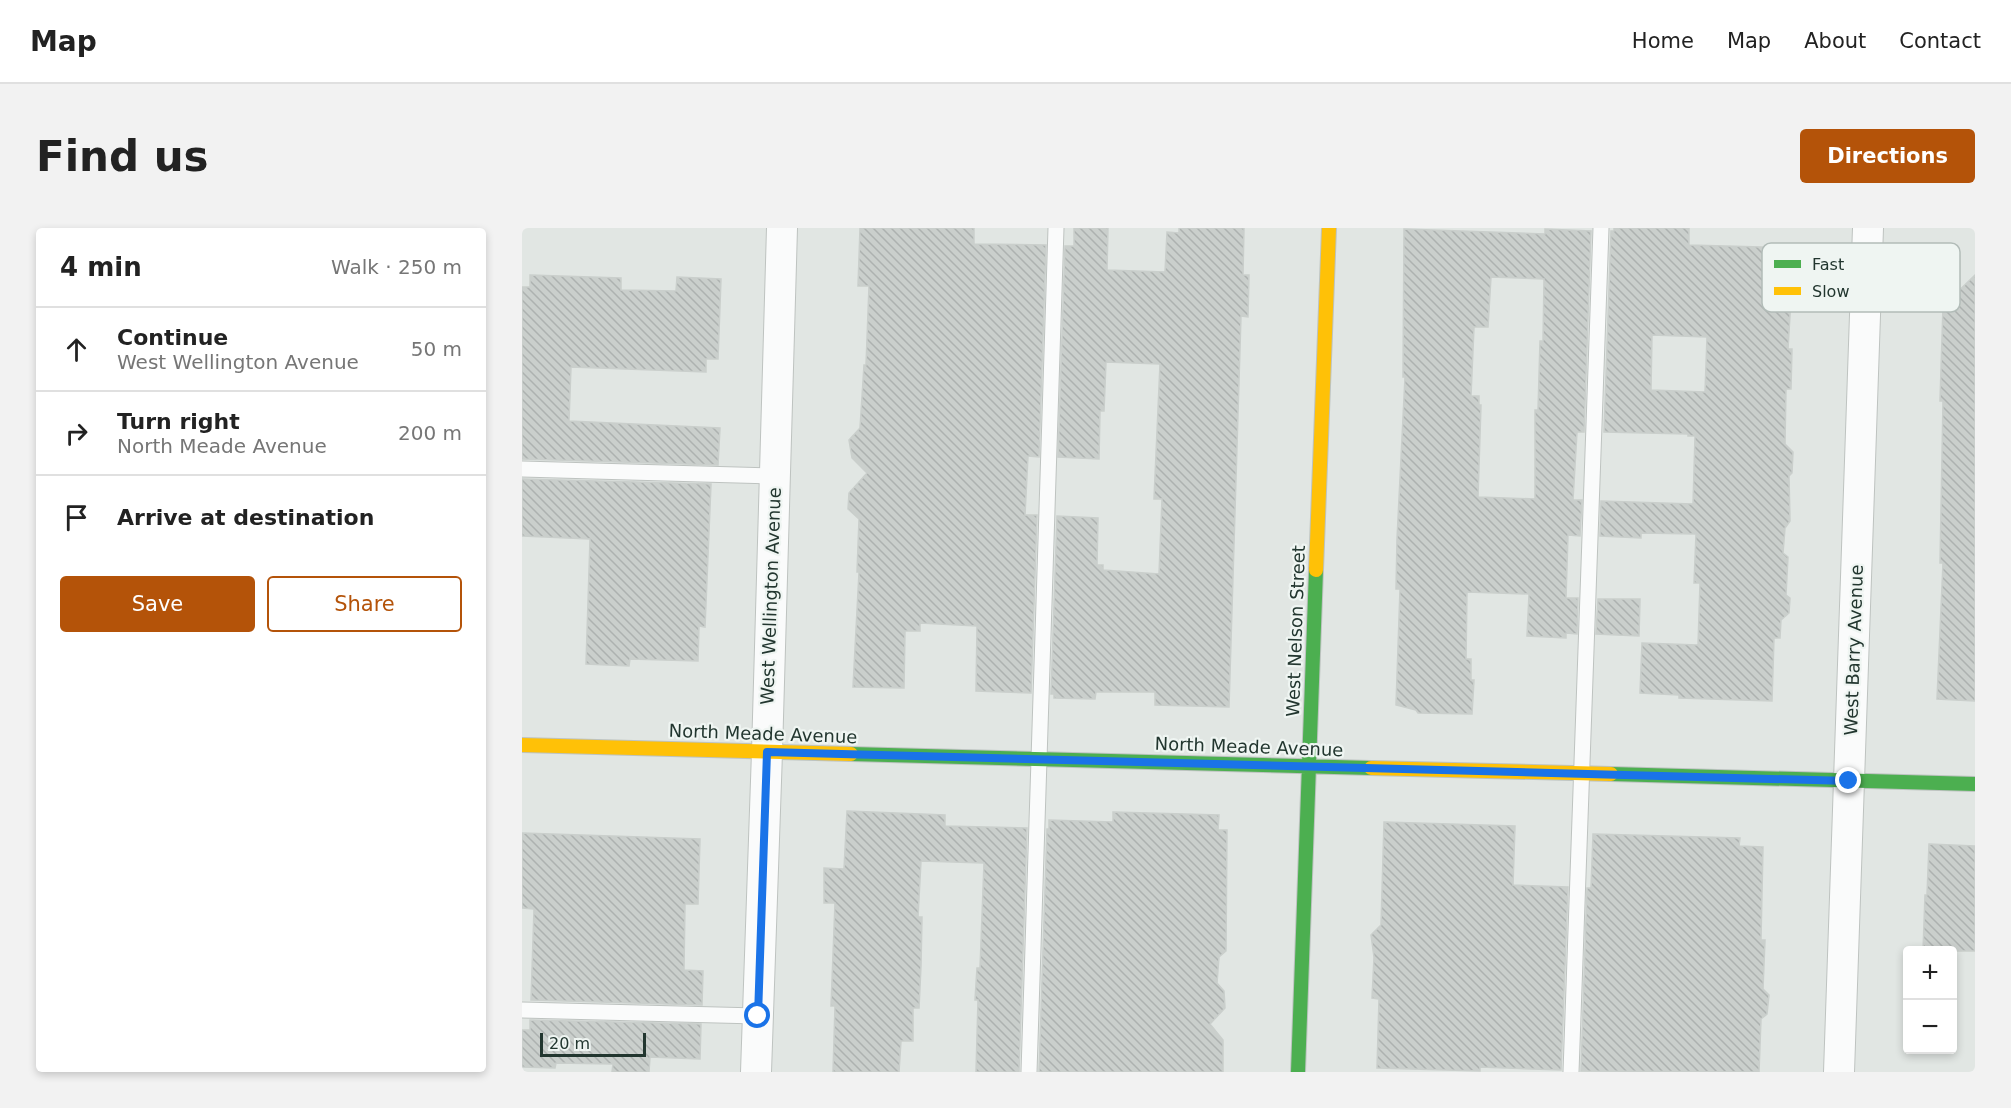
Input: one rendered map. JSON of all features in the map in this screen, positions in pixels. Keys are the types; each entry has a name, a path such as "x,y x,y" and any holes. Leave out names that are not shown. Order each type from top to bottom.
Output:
{"street":[{"name":"West Wellington Avenue","path":"756,1072 782,228"},
{"name":"West Nelson Street","path":"1298,1072 1329,228"},
{"name":"West Barry Avenue","path":"1867,243 1868,228"},
{"name":"West Barry Avenue","path":"1839,1072 1865,312"},
{"name":"North Meade Avenue","path":"522,745 1975,784"}],"lane":[{"path":"1029,1072 1056,228"},
{"path":"1571,1072 1601,228"},
{"path":"522,470 774,476"},
{"path":"522,1010 758,1016"}],"building":[{"path":"860,228 974,228 974,244 1046,245 1039,457 1028,456 1025,515 1037,515 1031,693 976,691 977,626 920,623 920,631 905,631 904,688 853,687 859,572 857,572 859,519 848,509 849,493 867,473 852,458 849,440 860,428 864,365 866,365 869,286 858,286"},
{"path":"1074,228 1108,228 1107,270 1165,272 1167,232 1179,233 1179,228 1244,228 1243,275 1249,275 1248,317 1241,316 1229,707 1155,705 1155,692 1096,692 1095,699 1054,698 1054,694 1051,694 1057,516 1098,518 1097,565 1103,565 1103,570 1159,574 1162,499 1154,499 1160,364 1106,362 1104,411 1100,411 1099,459 1058,457 1065,246 1074,246"},
{"path":"1614,228 1689,228 1689,245 1762,247 1762,312 1790,312 1788,349 1792,349 1791,389 1786,389 1785,444 1793,452 1792,473 1789,476 1790,521 1785,528 1783,553 1788,557 1786,595 1790,598 1789,613 1781,620 1780,638 1774,638 1772,701 1679,698 1679,695 1640,693 1642,643 1698,645 1700,583 1694,583 1696,534 1641,533 1641,538 1600,536 1601,501 1693,504 1695,436 1604,432 1611,231 1614,231","holes":["1652,335 1707,337 1705,392 1651,390"]},
{"path":"1404,229 1545,234 1545,229 1591,231 1584,432 1577,432 1573,500 1582,500 1580,536 1568,535 1566,598 1578,598 1577,634 1566,633 1566,638 1527,636 1529,594 1467,592 1466,659 1471,659 1471,680 1474,680 1472,714 1418,713 1416,710 1396,705 1400,589 1396,589 1397,539 1405,377 1403,377","holes":["1491,277 1544,279 1543,341 1540,341 1538,410 1535,410 1535,499 1478,497 1481,405 1479,405 1479,396 1471,396 1474,327 1488,327"]},
{"path":"530,275 621,278 621,290 676,291 677,277 721,279 718,359 706,359 706,372 571,367 569,421 720,428 718,465 522,459 522,287 530,287"},
{"path":"1975,275 1975,701 1937,699 1943,563 1940,563 1943,401 1940,401 1943,312 1960,312 1960,290"},
{"path":"522,479 711,484 705,627 699,626 698,661 630,659 629,666 586,664 590,539 522,536"},
{"path":"1598,599 1640,599 1639,636 1596,634"},
{"path":"847,811 945,815 945,826 1027,828 1019,1072 976,1072 978,1000 975,1000 977,968 980,968 984,863 921,861 918,917 922,917 921,966 919,1008 913,1008 913,1041 901,1041 899,1072 833,1072 835,1006 831,1006 835,903 824,903 824,868 844,869"},
{"path":"1113,812 1219,815 1218,830 1227,830 1226,951 1219,957 1217,983 1224,991 1225,1008 1210,1024 1223,1040 1223,1072 1039,1072 1049,820 1113,822"},
{"path":"1384,822 1515,826 1513,885 1568,887 1561,1070 1480,1067 1480,1071 1377,1068 1379,999 1372,998 1374,957 1371,935 1381,925"},
{"path":"522,833 700,839 698,904 685,904 684,970 703,971 702,1005 531,1000 534,909 522,908"},
{"path":"1593,834 1740,838 1739,846 1763,847 1761,940 1765,940 1763,989 1769,995 1767,1014 1761,1019 1759,1072 1581,1071 1587,888 1591,888"},
{"path":"1929,844 1975,846 1975,951 1957,951 1957,946 1923,946 1925,895 1927,895"},
{"path":"530,1020 701,1024 700,1059 650,1057 649,1072 612,1072 613,1064 556,1063 555,1068 522,1067 522,1030 530,1030"}],"traffic: fast":[{"path":"1298,1072 1316,570"},
{"path":"851,754 1371,768"},
{"path":"1611,774 1975,784"}],"traffic: slow":[{"path":"1316,570 1329,228"},
{"path":"522,745 851,754"},
{"path":"1371,768 1611,774"}],"route":[{"path":"758,1016 767,752 1849,781"}]}
